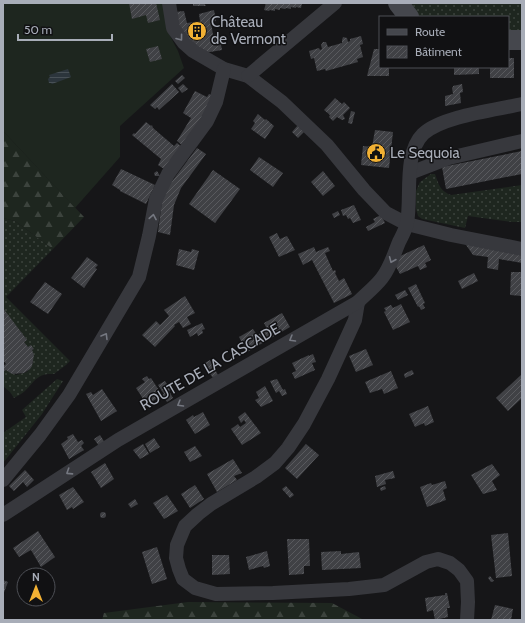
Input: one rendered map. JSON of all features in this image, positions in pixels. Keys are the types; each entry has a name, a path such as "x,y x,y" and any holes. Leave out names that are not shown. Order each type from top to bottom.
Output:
{"main road":[{"path":"398,3 408,16"},
{"path":"509,40 522,40"}],"street":[{"path":"169,3 173,28 184,43 193,51 224,69 248,76 282,102 327,145 364,190 386,213 407,224 522,249"},
{"path":"248,76 335,3"},
{"path":"3,480 69,395 140,277 156,199 168,174 207,121 216,102 224,69"},
{"path":"407,224 410,173 413,152 417,142 423,134 445,122 522,104"},
{"path":"410,173 449,158 522,141"},
{"name":"ROUTE DE LA CASCADE","path":"3,515 118,440 358,302 374,288 383,277 407,224"},
{"path":"358,302 355,320 328,379 304,424 288,448 275,463 256,477 211,504 185,526 177,546 176,558 179,569 183,579 195,588 216,594 273,593 349,589 384,585 426,562 438,559 454,566 467,581 467,620"}],"green space":[{"path":"3,3 166,3 166,28 178,51 184,68 120,126 120,157 75,208 3,131"},
{"path":"410,3 522,3 522,36 509,36 509,16 413,16"},
{"path":"3,131 84,217 53,249 15,221 3,218"},
{"path":"431,174 435,174 442,189 451,195 522,185 522,222 468,216 465,228 422,219 418,216 416,209 416,191 420,182"},
{"path":"3,218 15,221 53,249 6,297 70,361 54,374 40,376 24,392 14,398 3,386 3,372 6,370 16,375 27,372 33,363 32,350 34,349 28,347 24,342 27,340 3,309"},
{"path":"57,379 63,381 42,414 3,463 3,433 26,417 22,410"},
{"path":"188,602 332,603 364,620 102,620 104,613"}],"shaded area":[{"path":"68,69 71,77 52,84 49,83 49,75"}],"building":[{"path":"129,3 156,3 160,20 148,23 146,15 132,19"},
{"path":"193,3 204,3 206,6 193,6"},
{"path":"266,3 302,3 301,8 280,8 280,10 275,9 275,11 269,11 264,10"},
{"name":"Château de Vermont","path":"214,10 216,21 211,22 213,35 219,34 222,50 204,53 186,42 179,27 175,12 184,11 187,23 200,21 199,14"},
{"path":"361,36 363,44 360,45 363,57 357,59 358,62 326,71 325,69 317,71 314,58 311,59 309,51 319,48 320,50 322,49 321,45 323,42 326,42 328,47 342,43 343,37 347,38 348,42 350,39"},
{"path":"158,46 162,59 150,62 146,49"},
{"path":"374,49 379,49 379,68 389,68 389,76 367,76"},
{"path":"509,58 514,58 514,78 490,78 490,68 509,68"},
{"path":"454,68 479,68 479,74 454,75"},
{"path":"182,75 185,78 178,84 175,81"},
{"path":"172,84 179,92 159,110 157,107 155,109 150,105"},
{"path":"183,84 188,89 182,93 178,88"},
{"path":"462,84 463,92 460,93 461,103 445,106 445,96 453,94 453,86"},
{"path":"195,91 207,97 209,94 212,95 205,112 183,146 177,141 191,118 183,113"},
{"path":"335,98 342,104 344,102 350,108 343,115 345,119 342,120 337,117 333,121 329,117 330,115 324,110"},
{"path":"351,111 355,112 352,124 348,123"},
{"path":"258,114 274,126 265,139 251,129 255,123 253,121"},
{"path":"146,122 151,126 152,125 153,128 174,146 177,143 182,147 164,169 158,165 161,159 132,135 134,133 135,134"},
{"path":"298,125 305,131 298,138 292,132"},
{"name":"Le Sequoia","path":"375,130 393,132 389,168 361,165 363,146 372,147"},
{"path":"197,148 206,154 181,188 174,205 170,235 158,232 162,201 170,184"},
{"path":"522,151 522,174 446,189 442,167"},
{"path":"259,157 283,173 273,187 250,170"},
{"path":"121,169 155,185 146,204 120,191 112,185"},
{"path":"213,170 240,189 215,223 189,204"},
{"path":"157,171 160,176 155,176 154,173"},
{"path":"323,171 335,186 323,196 311,182"},
{"path":"354,205 361,220 353,223 346,215 343,216 341,210"},
{"path":"338,211 340,215 334,218 332,214"},
{"path":"381,215 385,223 368,231 366,227 375,222 373,219"},
{"path":"277,233 280,239 287,236 295,250 279,257 269,237"},
{"path":"464,242 522,252 522,263 499,259 498,270 487,268 488,257 473,255"},
{"path":"424,245 431,260 425,263 427,267 420,270 418,266 400,274 395,265 398,257"},
{"path":"314,247 316,252 328,247 330,251 325,253 333,271 335,270 339,281 344,278 352,294 334,303 312,260 303,265 298,254"},
{"path":"179,249 191,252 192,249 199,251 194,270 176,265"},
{"path":"87,257 98,265 95,268 97,269 84,288 71,278"},
{"path":"511,272 522,272 522,296 510,295"},
{"path":"474,273 478,281 462,289 458,281"},
{"path":"45,282 62,294 48,314 30,302"},
{"path":"416,284 425,303 423,304 425,308 421,310 408,288"},
{"path":"405,290 408,295 398,300 395,295"},
{"path":"185,296 195,313 187,317 191,324 183,328 179,322 174,325 175,326 155,347 142,335 156,321 160,325 169,316 164,310"},
{"path":"401,304 410,322 393,330 384,312 386,311 384,308 391,305 393,308"},
{"path":"3,308 27,340 24,342 28,347 31,345 34,349 32,350 34,355 32,366 24,373 12,374 6,370 3,372 3,366 6,364 3,360"},
{"path":"282,313 290,327 247,352 239,337 253,329 257,335 267,329 264,323"},
{"path":"202,323 205,329 202,330 203,333 198,336 197,333 190,337 187,330"},
{"path":"366,349 373,365 356,372 349,356"},
{"path":"313,354 316,362 312,363 315,370 295,379 292,373 296,371 292,363"},
{"path":"210,360 218,375 213,378 203,364"},
{"path":"412,370 414,374 405,378 404,374"},
{"path":"391,371 398,388 384,394 382,389 370,393 365,382"},
{"path":"522,374 522,398 508,411 496,398"},
{"path":"147,376 149,379 151,378 162,395 147,405 136,388 145,382 142,379"},
{"path":"277,379 287,394 282,396 279,391 276,393 270,381"},
{"path":"165,381 171,390 169,391 173,398 167,402 162,395 164,394 158,385"},
{"path":"265,386 273,401 261,407 255,400 259,398 256,392"},
{"path":"102,389 117,411 101,421 86,394 91,392 93,395"},
{"path":"428,406 434,422 425,426 424,423 415,427 409,414"},
{"path":"203,412 210,425 195,434 186,420 193,415 194,417"},
{"path":"245,412 261,433 242,445 231,429 238,424 240,427 246,423 244,420 241,423 238,417"},
{"path":"73,434 78,442 82,440 84,443 81,446 84,450 69,459 61,444 68,439 67,437"},
{"path":"100,435 105,443 99,446 94,439"},
{"path":"154,438 160,447 150,453 145,444"},
{"path":"143,444 149,454 140,459 133,450"},
{"path":"306,444 319,455 297,479 285,468"},
{"path":"195,446 202,456 190,462 184,452"},
{"path":"233,459 242,473 234,476 237,480 217,492 207,474"},
{"path":"105,463 114,479 101,488 91,472"},
{"path":"492,464 500,475 492,481 497,490 483,494 471,475"},
{"path":"25,470 34,480 27,487 23,482 14,491 9,486"},
{"path":"393,471 395,478 385,480 386,484 377,487 375,476"},
{"path":"445,481 447,488 443,490 446,500 427,507 420,487 431,483 432,485"},
{"path":"195,485 204,499 190,508 181,494"},
{"path":"286,486 294,495 290,498 282,489"},
{"path":"385,486 386,489 381,491 380,488"},
{"path":"73,487 84,502 73,509 72,507 67,510 59,495"},
{"path":"167,495 178,511 164,519 153,503"},
{"path":"135,499 138,504 131,508 128,504"},
{"path":"103,512 106,515 103,518 100,515"},
{"path":"38,531 55,557 41,567 31,550 19,557 13,548"},
{"path":"508,533 512,576 496,578 491,535"},
{"path":"287,539 309,539 310,566 304,566 304,574 289,575"},
{"path":"157,547 167,579 152,584 142,552"},
{"path":"267,551 270,566 264,568 263,566 249,570 246,557"},
{"path":"341,551 341,554 359,552 361,568 322,570 321,552"},
{"path":"212,555 229,555 230,574 212,575"},
{"path":"490,576 494,581 491,582 488,578"},
{"path":"3,580 8,582 3,595"},
{"path":"445,593 447,593 450,608 447,608 448,617 435,620 433,610 427,612 425,598 445,595"},
{"path":"495,605 513,609 511,620 491,620"}],"place":[{"name":"Château de Vermont","path":"197,31"},
{"name":"Le Sequoia","path":"376,153"}]}
